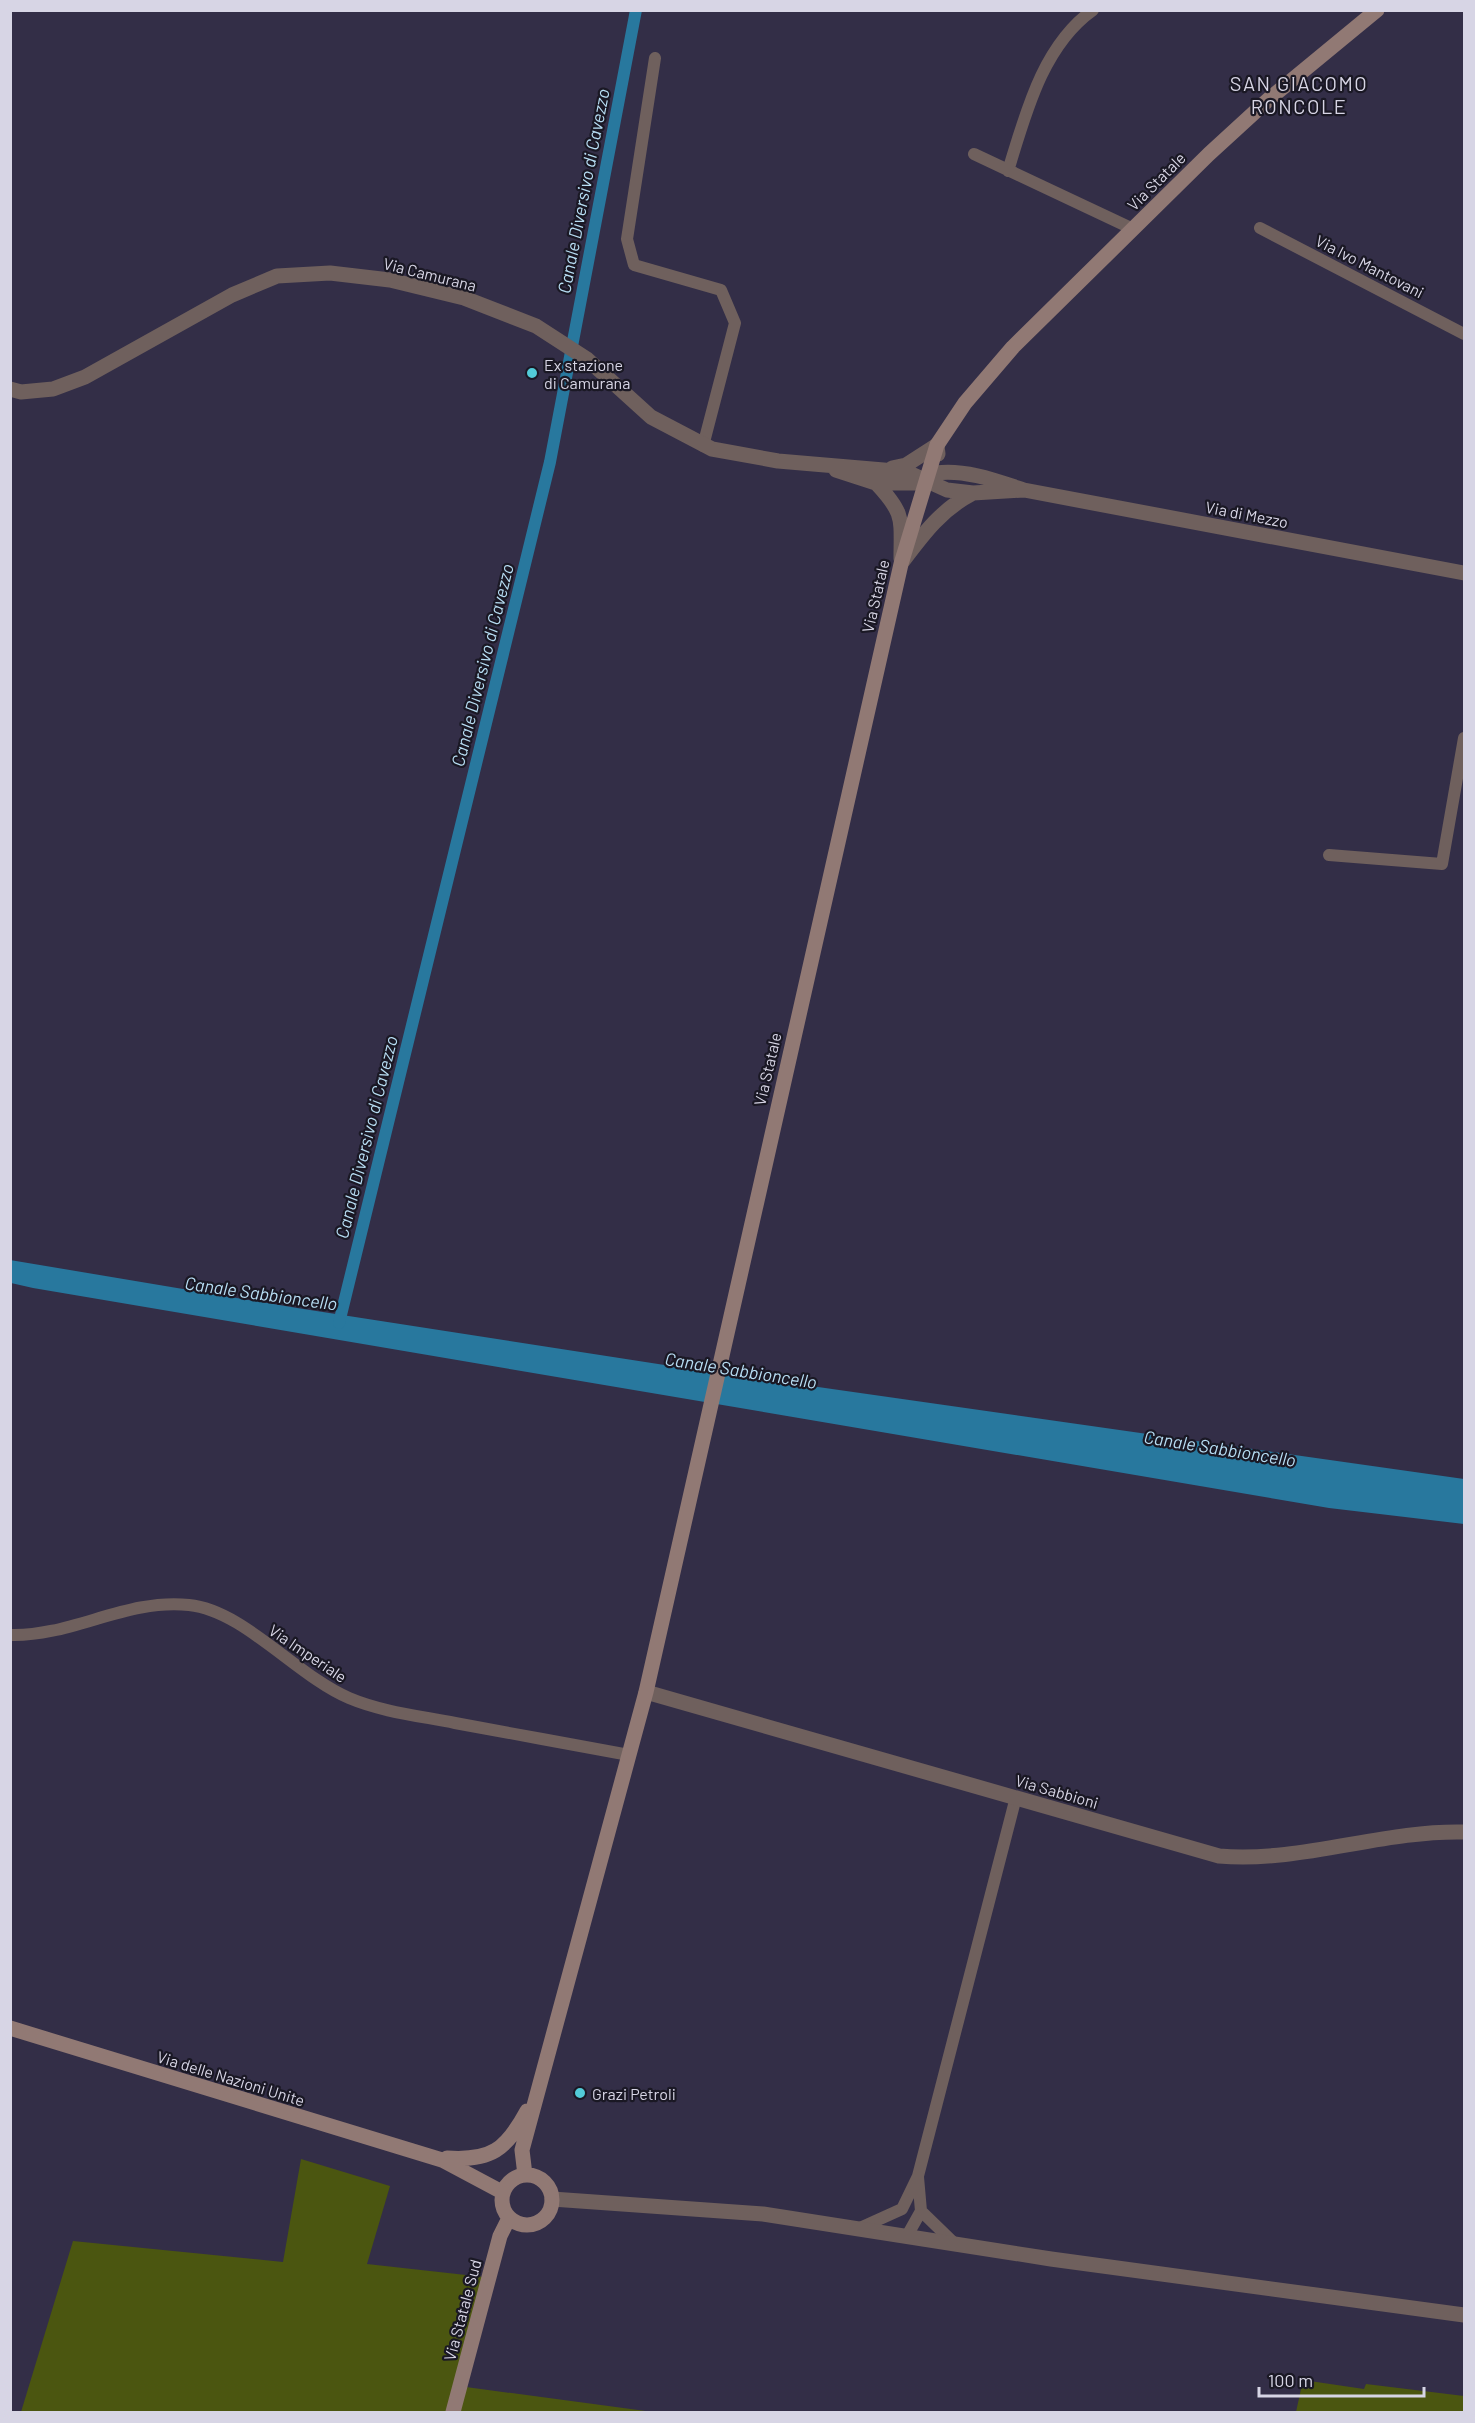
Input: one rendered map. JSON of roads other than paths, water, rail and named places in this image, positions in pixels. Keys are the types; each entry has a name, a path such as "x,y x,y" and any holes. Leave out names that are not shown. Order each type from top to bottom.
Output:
{"main road":[{"name":"Via Statale","path":"541,2081 646,1692 901,564 937,445 965,403 1013,347 1209,154 1269,99 1377,10"},
{"name":"Via delle Nazioni Unite","path":"10,2028 442,2160 502,2192"},
{"name":"Via delle Nazioni Unite","path":"442,2160 478,2158 497,2150 518,2127 541,2081"},
{"path":"525,2175 522,2150 541,2081"},
{"path":"525,2175 544,2181 552,2199 549,2212 540,2222 527,2225 509,2218 501,2203 502,2192 511,2180 525,2175"},
{"name":"Via Statale Sud","path":"453,2412 500,2236 509,2218"}],"street":[{"path":"1008,171 1035,86 1077,22 1093,10"},
{"path":"655,58 627,239 634,265 721,290 735,323 703,446"},
{"path":"974,154 1133,229"},
{"name":"Via Ivo Mantovani","path":"1260,228 1464,334"},
{"name":"Via Camurana","path":"10,389 21,392 53,389 85,377 232,295 277,276 330,273 390,280 464,298 536,326 552,334 587,359 651,417 703,446 778,461 908,472 927,483"},
{"path":"884,469 906,465 937,445 940,463 948,471"},
{"name":"Via Camurana","path":"823,465 876,483 927,483"},
{"path":"948,471 993,480 1023,490 973,493 946,490 927,483 936,473 948,471"},
{"path":"876,483 896,505 901,524 901,564"},
{"name":"Via di Mezzo","path":"1023,490 1464,573"},
{"path":"901,564 936,518 955,502 973,493"},
{"path":"1329,855 1442,864 1464,738"},
{"name":"Via Imperiale","path":"10,1635 44,1633 144,1607 177,1604 202,1607 229,1619 321,1683 364,1704 629,1755"},
{"name":"Via Sabbioni","path":"646,1692 1204,1853 1234,1857 1274,1856 1411,1833 1464,1832"},
{"path":"907,2236 902,2210 918,2176 1016,1797"},
{"path":"907,2236 921,2211 918,2176"},
{"path":"552,2199 763,2214 955,2244 1464,2315"},
{"path":"860,2228 902,2210"},
{"path":"921,2211 955,2244"}],"water":[{"name":"Canale Sabbioncello","path":"10,1260 297,1308 684,1368 1464,1479 1464,1524 1329,1508 33,1288 11,1283"}],"waterway":[{"name":"Canale Diversivo di Cavezzo","path":"339,1323 550,462 636,10"}],"place":[{"name":"Ex stazione di Camurana","path":"532,373"},
{"name":"Grazi Petroli","path":"580,2093"}],"district":[{"name":"SAN GIACOMO RONCOLE","path":"1299,94"}]}
